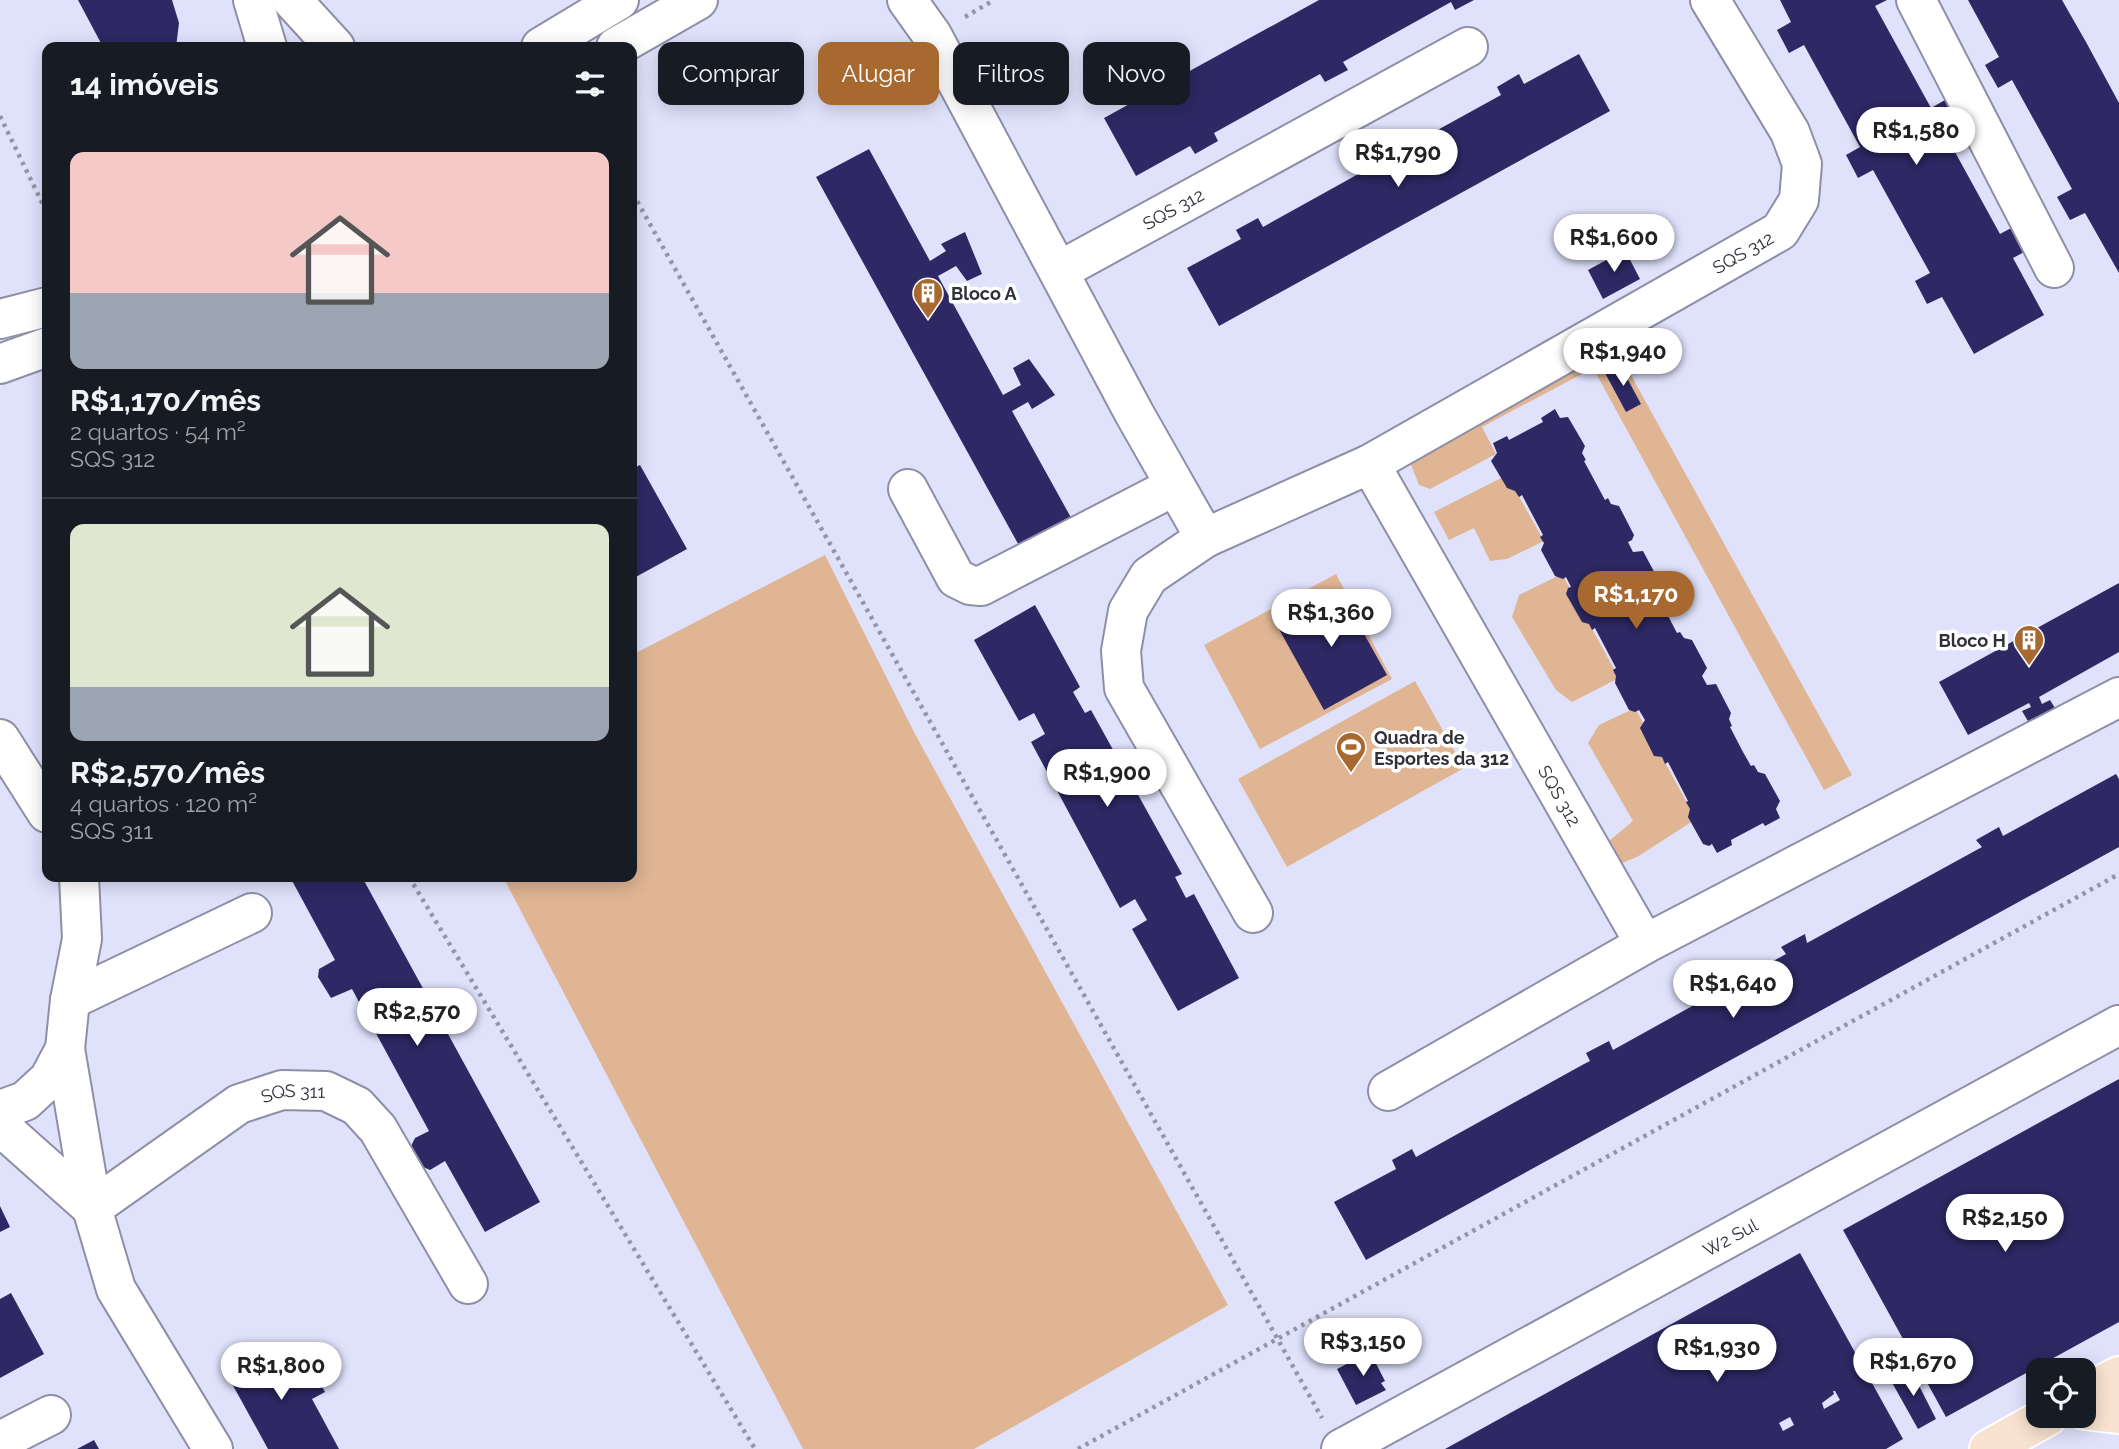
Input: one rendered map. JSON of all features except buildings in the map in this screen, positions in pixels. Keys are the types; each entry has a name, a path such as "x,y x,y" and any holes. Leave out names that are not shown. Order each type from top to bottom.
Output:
{"main road":[{"path":"2096,1388 2119,1376"},
{"path":"2096,1411 2119,1414"},
{"path":"1989,1449 2027,1428"}],"street":[{"path":"253,0 266,42"},
{"path":"292,0 330,42"},
{"path":"549,42 618,0"},
{"path":"625,42 698,0"},
{"name":"SQS 312","path":"1253,913 1124,688 1121,650 1128,611 1149,576 1205,538 1370,464 1780,231 1799,200 1802,164 1790,132 1710,0"},
{"path":"1916,0 2054,268"},
{"path":"917,6 1134,413 1205,538"},
{"name":"SQS 312","path":"1059,271 1468,47"},
{"path":"0,319 42,308"},
{"path":"0,364 42,349"},
{"name":"SQS 312","path":"1370,464 1645,944"},
{"path":"908,489 957,578 970,585 981,586 1175,486"},
{"path":"1388,1091 1645,944 2119,697"},
{"path":"0,739 42,805"},
{"path":"79,882 82,939 70,1000 65,1049 92,1208 116,1289 213,1449"},
{"path":"70,1000 252,913"},
{"name":"W2 Sul","path":"1352,1440 2119,1025"},
{"path":"0,1110 25,1101 49,1079 65,1049"},
{"name":"SQS 311","path":"92,1208 239,1104 282,1090 326,1091 357,1106 378,1129 468,1284"},
{"path":"0,1126 92,1208"},
{"path":"0,1441 51,1415"}],"path":[{"path":"0,116 42,203"},
{"path":"637,201 1278,1339 1352,1440"},
{"path":"1078,1449 2119,874"},
{"path":"412,882 755,1449"}],"shaded area":[{"path":"1611,339 1852,775 1824,790 1593,368 1482,427 1496,454 1430,489 1419,485 1411,465 1423,449"},
{"path":"1507,475 1544,541 1507,559 1490,561 1474,528 1449,540 1434,512"},
{"path":"825,555 915,734 1228,1305 974,1449 803,1449 506,882 637,882 637,652"},
{"path":"1336,574 1392,679 1260,749 1204,645"},
{"path":"1562,574 1619,678 1572,702 1556,690 1512,617 1519,595"},
{"name":"Quadra de Esportes da 312","path":"1415,681 1464,768 1287,867 1238,779"},
{"path":"1635,708 1696,819 1637,857 1617,865 1609,841 1633,821 1588,743 1599,725"}],"place":[{"name":"Bloco A","path":"928,320"},
{"name":"Bloco H","path":"2029,667"},
{"name":"Quadra de Esportes da 312","path":"1351,774"}]}
